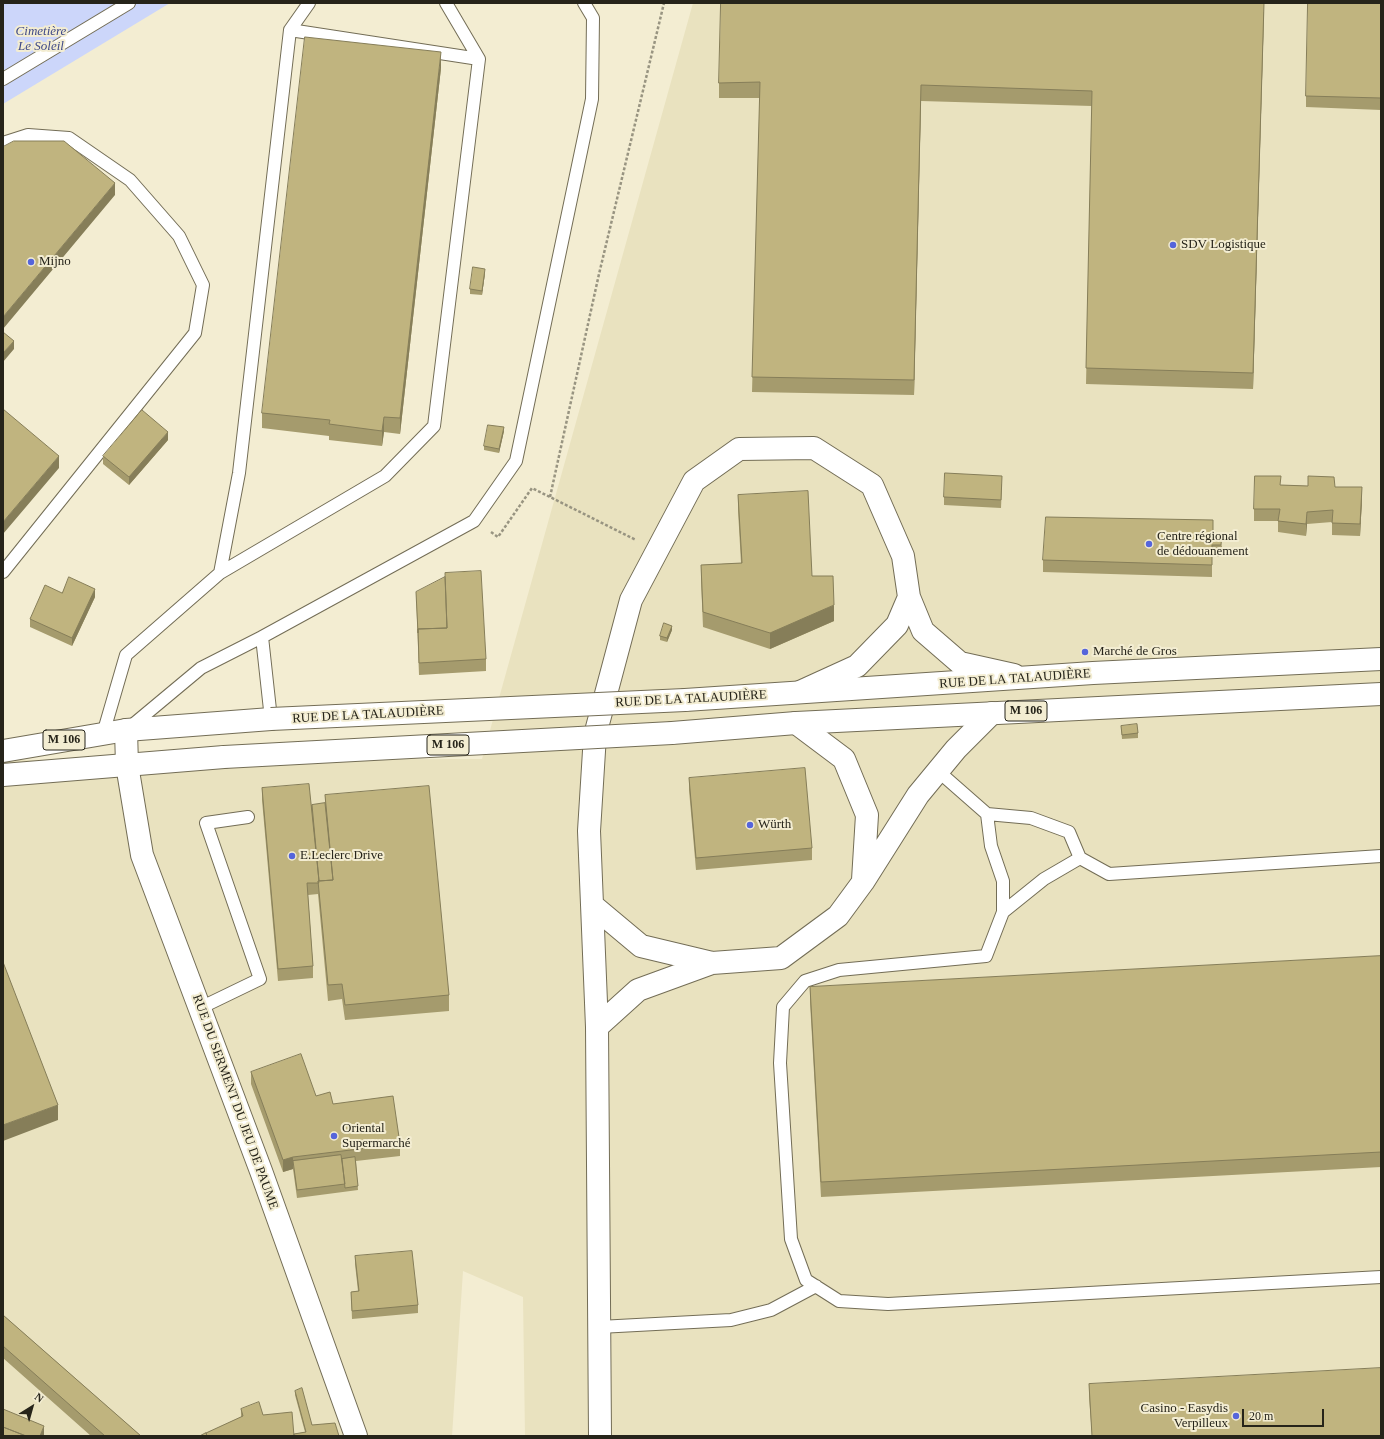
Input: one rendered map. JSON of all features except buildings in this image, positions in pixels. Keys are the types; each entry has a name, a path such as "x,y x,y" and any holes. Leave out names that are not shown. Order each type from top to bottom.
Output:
{"street":[{"path":"600,1436 597,1027 589,831 595,735 631,600 694,481 739,449 814,448 872,485 903,556 909,597 923,631 960,663 1028,678"},
{"path":"796,694 857,666 897,625 909,597"},
{"name":"RUE DE LA TALAUDIÈRE","path":"3,752 126,730 271,719 796,694 1379,656"},
{"name":"M 106","path":"3,775 224,757 672,733 796,724 992,713 1381,694"},
{"path":"597,1027 638,990 712,963 781,958 838,916 863,882 918,795 956,749 992,713"},
{"path":"796,724 844,759 867,815 863,882"},
{"name":"RUE DU SERMENT DU JEU DE PAUME","path":"126,730 127,765 142,855 258,1163 356,1436"},
{"path":"592,905 641,946 712,963"}],"lane":[{"path":"3,79 129,3"},
{"path":"220,573 239,473 290,30 309,3"},
{"path":"103,734 126,655 220,573 385,476 434,426 479,59 446,3"},
{"path":"126,730 201,668 262,637 474,521 516,461 592,99 593,18 584,3"},
{"path":"290,30 479,59"},
{"path":"3,143 28,135 69,138 130,180 179,236 203,285 195,333 3,572"},
{"path":"262,637 271,719"},
{"path":"938,771 987,814 1032,818 1068,832 1080,858 1109,874 1381,856"},
{"path":"987,814 991,846 1003,881 1003,912 986,956 839,970 805,981 783,1007 780,1063 791,1239 806,1280 840,1301 888,1304 1381,1277"},
{"path":"200,1008 260,979 206,823 248,817"},
{"path":"1003,912 1044,878 1080,858"},
{"path":"599,1328 731,1320 771,1310 816,1286"}],"path":[{"path":"550,497 599,274 664,3"},
{"path":"474,521 498,537 532,488 657,551"}],"shaded area":[{"path":"693,3 1381,3 1381,1436 525,1436 523,1297 463,1271 452,1436 3,1436 3,760 482,759"}],"green space":[{"name":"Cimetière Le Soleil","path":"3,3 170,3 3,104"}],"place":[{"name":"SDV Logistique","path":"1173,245"},
{"name":"Mijno","path":"31,262"},
{"name":"Centre régional de dédouanement","path":"1149,544"},
{"name":"Marché de Gros","path":"1085,652"},
{"name":"Würth","path":"750,825"},
{"name":"E.Leclerc Drive","path":"292,856"},
{"name":"Oriental Supermarché","path":"334,1136"},
{"name":"Casino - Easydis Verpilleux","path":"1236,1416"}]}
